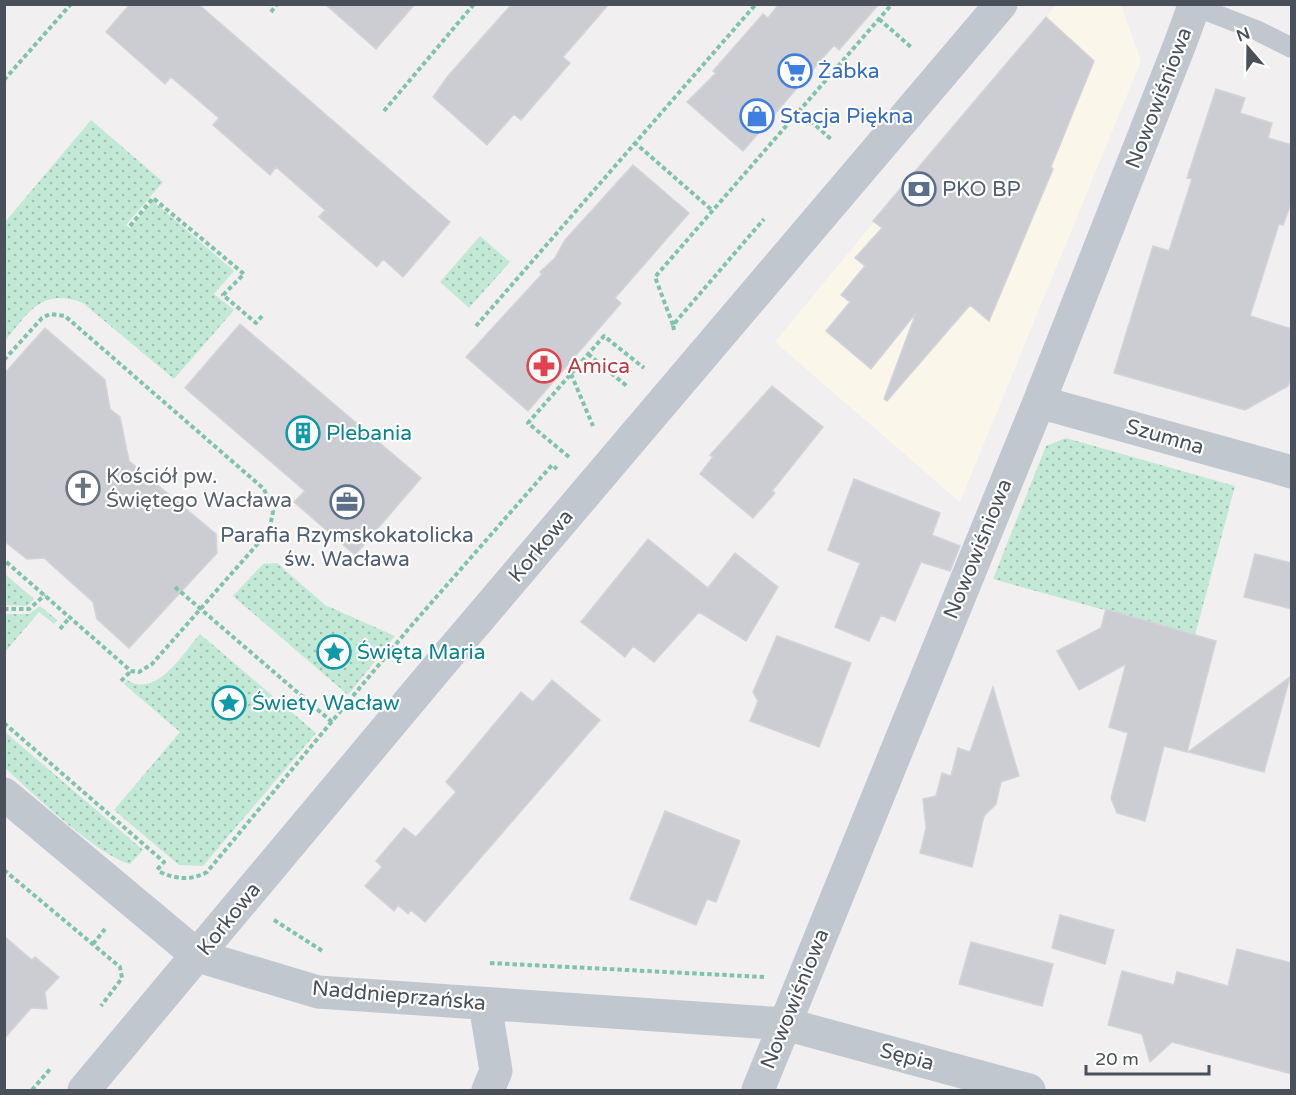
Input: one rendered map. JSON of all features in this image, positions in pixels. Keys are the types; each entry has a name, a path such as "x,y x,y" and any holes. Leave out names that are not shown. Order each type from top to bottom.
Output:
{"street":[{"name":"Korkowa","path":"84,1090 448,654 1001,4"},
{"name":"Nowowiśniowa","path":"758,1090 1039,402 1193,5"},
{"name":"Szumna","path":"1039,402 1292,472"},
{"name":"Naddnieprzańska","path":"4,794 198,956 318,992 785,1024"},
{"path":"485,1004 496,1071 488,1090"},
{"name":"Sępia","path":"785,1024 1029,1090"}],"lane":[{"path":"1193,5 1256,30 1292,48"}],"path":[{"path":"4,80 71,4"},
{"path":"271,12 277,4"},
{"path":"384,111 474,4"},
{"path":"476,326 756,4"},
{"path":"675,334 654,277 892,4"},
{"path":"879,19 911,47"},
{"path":"904,56 918,40"},
{"path":"799,111 832,140"},
{"path":"824,149 839,131"},
{"path":"634,142 713,211"},
{"path":"130,226 153,198 244,273 223,296 256,323 262,316"},
{"path":"672,325 770,212"},
{"path":"4,360 42,318 50,314 64,316 264,489 273,512 269,531 145,671 131,671 4,560"},
{"path":"576,463 528,423 604,336 651,374"},
{"path":"588,354 636,393"},
{"path":"571,374 594,427"},
{"path":"4,723 164,862 157,870 171,877 189,879 207,872 411,626 552,465 559,471"},
{"path":"175,587 332,722"},
{"path":"4,609 29,609 45,596"},
{"path":"60,629 70,617"},
{"path":"121,681 131,671"},
{"path":"4,870 120,967 122,978 95,1013"},
{"path":"257,885 280,904 271,918 331,956"},
{"path":"32,1090 53,1065"}],"shaded area":[{"path":"1056,5 1121,5 1141,61 960,502 775,342 874,222 875,217"}],"green space":[{"path":"91,120 163,182 126,225 130,228 153,201 234,271 214,294 234,310 174,379 83,303 69,299 57,298 37,306 29,312 5,341 5,222"},
{"path":"480,236 510,262 469,308 440,282"},
{"path":"1066,438 1235,486 1195,635 993,579 1046,446"},
{"path":"277,563 325,605 395,636 348,695 233,596 263,564"},
{"path":"5,574 34,599 27,606 5,605"},
{"path":"40,606 57,620 54,624 39,612 5,652 5,614 29,614"},
{"path":"200,634 316,733 203,866 179,865 114,810 180,732 124,684 127,680 138,684 149,684 159,679 177,662"},
{"path":"5,732 143,850 130,864 100,849 83,836 5,768"}],"building":[{"path":"130,4 198,4 450,222 403,277 383,259 377,267 319,217 325,210 276,167 270,175 213,125 219,118 171,77 165,84 106,32"},
{"path":"325,4 415,4 376,49"},
{"path":"512,4 609,4 563,57 570,63 521,120 514,114 487,145 433,97 448,76"},
{"path":"779,4 879,4 839,50 834,45 743,151 687,102 716,73 713,71 763,14 768,18"},
{"path":"1046,17 1094,61 1051,167 1053,169 989,321 970,305 887,401 884,399 916,313 871,369 826,331 850,302 841,295 865,266 855,258 882,228 873,221"},
{"path":"1216,89 1245,98 1240,113 1272,123 1268,138 1292,145 1292,201 1283,225 1279,224 1250,316 1292,329 1292,375 1288,386 1245,410 1114,373 1153,246 1169,251 1192,179 1187,178"},
{"path":"633,165 689,213 615,298 621,303 528,411 466,357 542,274 540,272 555,258 565,240"},
{"name":"Plebania","path":"240,324 421,478 355,555 294,502 305,491 185,388"},
{"name":"Kościół pw. Świętego Wacława","path":"45,328 105,380 110,409 120,417 129,461 216,534 217,553 129,648 97,619 93,602 44,558 27,559 4,541 4,374"},
{"path":"772,386 823,427 772,491 775,493 753,518 700,474 713,457 710,455"},
{"path":"854,479 940,513 932,535 960,546 950,571 921,562 895,621 881,615 869,641 835,627 860,563 828,550"},
{"path":"648,539 708,588 735,553 778,587 746,641 699,612 654,662 633,646 625,657 581,622"},
{"path":"1255,554 1292,563 1292,609 1244,597"},
{"path":"1106,609 1216,641 1187,752 1164,746 1145,821 1117,813 1111,798 1128,733 1109,727 1126,664 1079,690 1057,651 1101,628"},
{"path":"777,636 851,663 819,747 750,721 758,701 753,692"},
{"path":"1290,677 1264,772 1188,752"},
{"path":"552,680 600,720 425,922 411,910 408,914 398,905 394,911 365,886 382,867 376,861 404,828 416,837 456,792 446,782 521,692 533,702"},
{"path":"993,687 1019,776 1001,782 996,804 984,816 972,867 920,853 926,828 923,799 936,796 942,773 951,776 958,748 970,752"},
{"path":"665,811 740,841 716,902 707,899 696,925 630,899"},
{"path":"1060,915 1114,930 1105,964 1052,948"},
{"path":"4,936 32,960 35,957 59,977 45,992 47,1009 31,1008 4,1039"},
{"path":"971,942 1053,964 1042,1006 959,984"},
{"path":"1237,949 1292,963 1292,1074 1172,1042 1150,1062 1142,1034 1108,1025 1122,971 1174,985 1177,972 1228,986"}],"place":[{"name":"Żabka","path":"795,71"},
{"name":"Stacja Piękna","path":"757,116"},
{"name":"PKO BP","path":"919,189"},
{"name":"Amica","path":"544,366"},
{"name":"Plebania","path":"303,433"},
{"name":"Kościół pw. Świętego Wacława","path":"83,488"},
{"name":"Parafia Rzymskokatolicka św. Wacława","path":"347,502"},
{"name":"Święta Maria","path":"334,652"},
{"name":"Świety Wacław","path":"229,703"}]}
